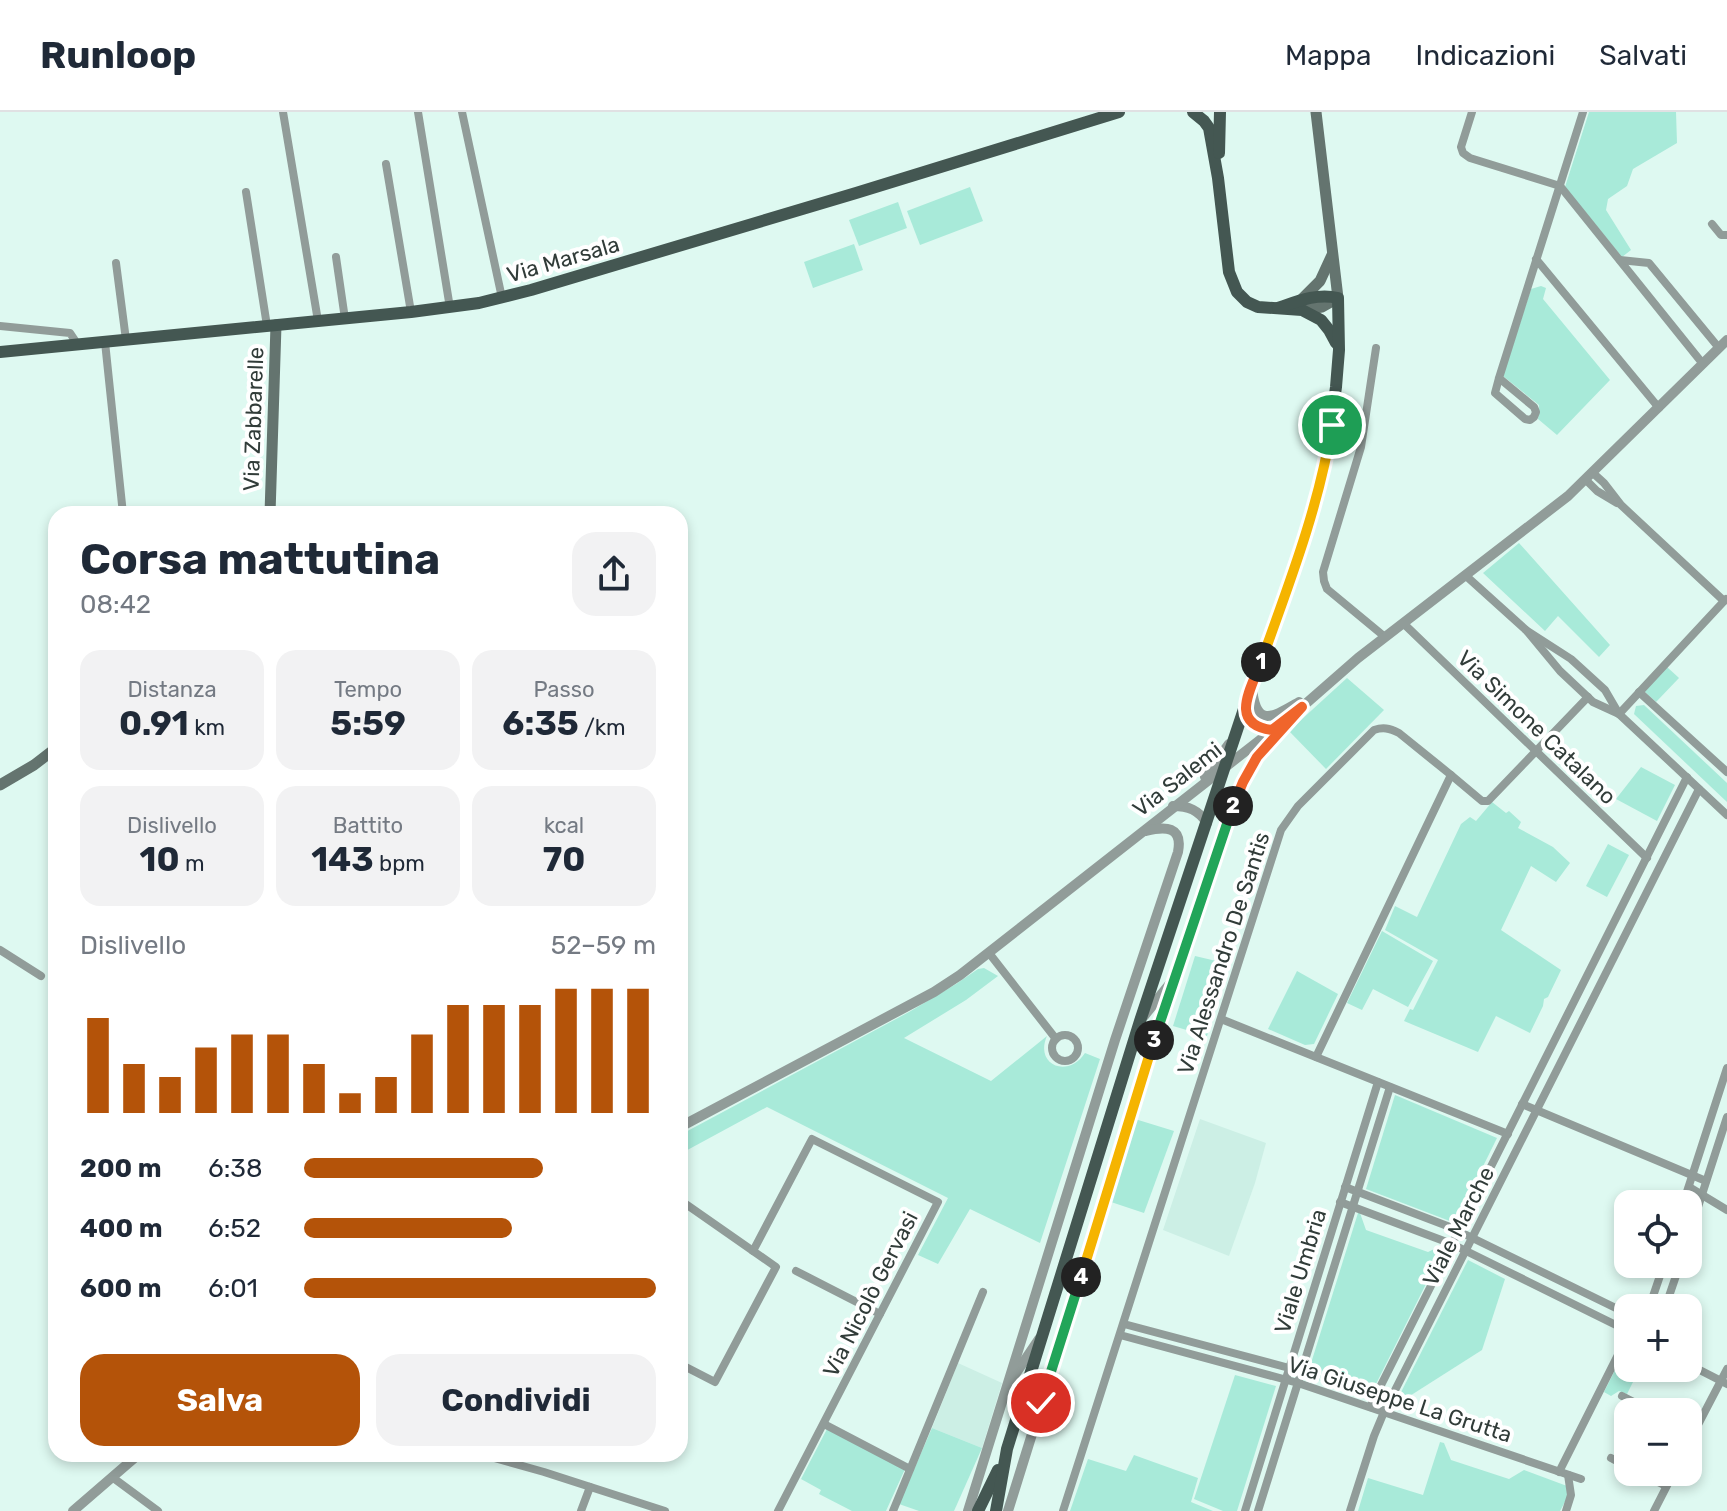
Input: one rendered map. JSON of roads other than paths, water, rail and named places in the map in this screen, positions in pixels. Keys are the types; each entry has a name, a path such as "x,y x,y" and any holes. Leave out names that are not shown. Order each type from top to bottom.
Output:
{"main road":[{"name":"Via Marsala","path":"0,352 450,308 502,298 1119,112"},
{"path":"1193,112 1209,128"},
{"path":"1206,112 1218,178 1229,272 1237,292 1247,302 1266,309 1302,305 1314,297 1338,298"},
{"path":"978,1511 1007,1449 1140,1021 1318,494 1332,425 1339,350 1338,298 1316,112"},
{"path":"1218,178 1220,113"},
{"path":"1302,305 1320,281 1333,254"},
{"path":"1302,305 1321,320 1339,350"},
{"name":"Via Zabbarelle","path":"270,506 272,326"},
{"path":"0,785 48,754"},
{"path":"996,1511 1007,1449"}],"street":[{"path":"283,112 318,321"},
{"path":"418,112 450,308"},
{"path":"462,112 502,298"},
{"path":"1472,112 1461,147 1463,153 1470,158 1560,186 1703,364"},
{"path":"1499,378 1534,407 1534,417 1525,419 1495,393 1499,378 1536,259 1583,112"},
{"path":"386,164 411,312"},
{"path":"246,192 272,326"},
{"path":"1712,224 1721,235 1727,235"},
{"path":"336,257 345,319"},
{"path":"1536,259 1659,408"},
{"path":"1620,260 1649,263 1723,344"},
{"path":"116,263 126,340"},
{"path":"0,326 70,333 78,345"},
{"path":"105,342 122,506"},
{"name":"Via Salemi","path":"688,1123 934,992 960,975 1302,707 1385,637 1568,496 1723,344"},
{"path":"1376,348 1361,447 1323,572 1327,589 1385,637"},
{"path":"1589,477 1604,483 1621,505 1726,600 1619,714"},
{"path":"1465,575 1526,630 1560,671 1593,702 1619,714"},
{"name":"Via Simone Catalano","path":"1403,623 1647,858"},
{"path":"1526,630 1571,659 1605,690 1619,714 1727,815"},
{"path":"1252,688 1255,708 1259,714 1267,716 1281,713 1319,691"},
{"path":"1639,692 1727,772"},
{"path":"1316,1057 1451,775 1482,801 1488,801 1588,697"},
{"path":"1008,1511 1174,979 1231,811 1257,757 1302,707"},
{"path":"1192,792 1216,763 1242,715 1256,727 1272,730"},
{"name":"Via Alessandro De Santis","path":"1063,1511 1281,830 1298,806 1374,730 1390,729 1399,733 1451,775"},
{"name":"Viale Marche","path":"1377,1410 1380,1387 1687,777"},
{"name":"Viale Marche","path":"1377,1410 1466,1251 1699,789"},
{"path":"1173,806 1196,810 1207,823"},
{"path":"968,1511 1115,1040 1178,852 1180,842 1169,828 1140,833"},
{"path":"1611,928 1625,935"},
{"path":"0,950 41,976"},
{"path":"989,953 1056,1039"},
{"path":"1140,1021 1174,979"},
{"path":"1221,1019 1508,1134"},
{"path":"1556,1038 1569,1045"},
{"path":"1550,1050 1564,1057"},
{"path":"1688,1190 1727,1068"},
{"name":"Viale Umbria","path":"1245,1511 1378,1082"},
{"name":"Viale Umbria","path":"1258,1511 1390,1087"},
{"path":"1522,1104 1706,1181"},
{"path":"1727,1117 1702,1195 1727,1210"},
{"name":"Via Nicolò Gervasi","path":"753,1251 812,1139 938,1202 778,1511"},
{"path":"1345,1187 1458,1231 1614,1307"},
{"path":"1689,1187 1694,1190"},
{"path":"1340,1202 1452,1244 1614,1326"},
{"path":"688,1206 776,1267 715,1382 688,1368"},
{"path":"796,1271 880,1314"},
{"path":"893,1511 983,1292"},
{"name":"Via Giuseppe La Grutta","path":"1124,1324 1302,1371"},
{"path":"1004,1391 1044,1330"},
{"name":"Via Giuseppe La Grutta","path":"1120,1335 1298,1383 1581,1479"},
{"path":"1205,1358 1208,1346"},
{"path":"1567,1511 1571,1495 1564,1473 1614,1364"},
{"path":"1702,1415 1724,1382 1727,1369"},
{"path":"1702,1371 1724,1382"},
{"path":"1622,1396 1626,1398"},
{"path":"1350,1511 1374,1436 1377,1410"},
{"path":"824,1424 910,1469"},
{"path":"73,1511 130,1462"},
{"path":"507,1462 665,1511"},
{"path":"1257,1471 1270,1475"},
{"path":"112,1477 158,1511"},
{"path":"1654,1511 1666,1486"},
{"path":"581,1511 590,1487"}]}
